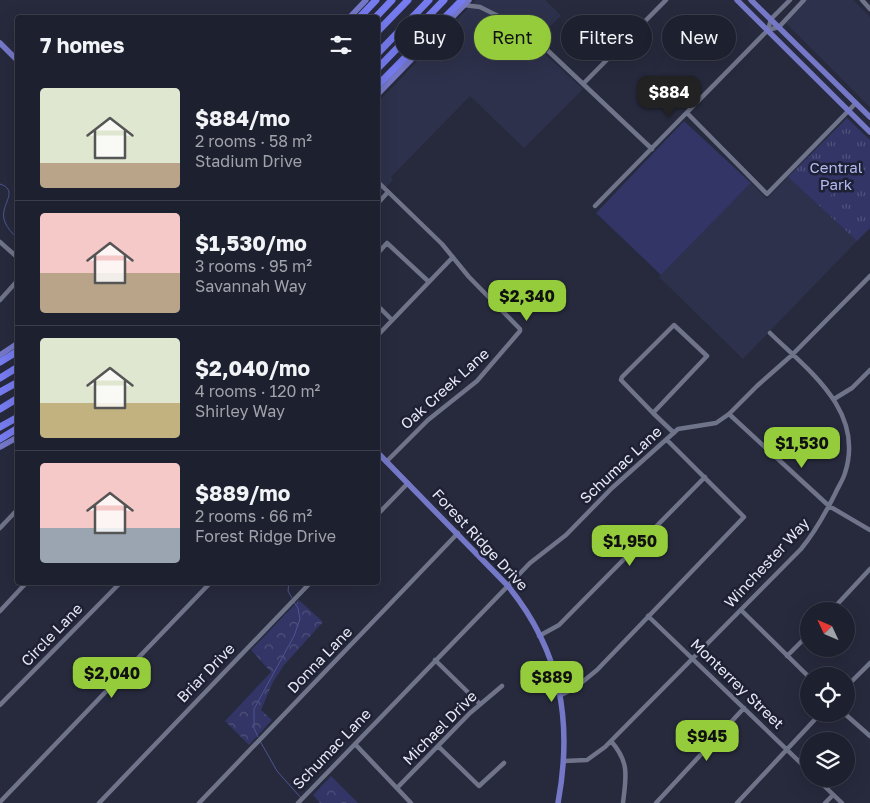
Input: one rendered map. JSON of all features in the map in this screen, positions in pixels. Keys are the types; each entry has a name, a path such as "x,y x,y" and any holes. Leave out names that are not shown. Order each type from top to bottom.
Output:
{"highway":[{"path":"362,15 376,0"},
{"path":"378,15 392,0"},
{"path":"380,29 408,0"},
{"path":"380,51 429,0"},
{"path":"380,66 444,0"},
{"path":"380,83 465,2"},
{"path":"0,362 15,353"},
{"path":"0,378 15,369"},
{"path":"0,392 15,384"},
{"path":"0,409 15,400"},
{"path":"0,427 15,418"},
{"path":"0,440 15,430"}],"main road":[{"path":"352,15 366,0"},
{"path":"737,0 870,132"},
{"path":"751,0 870,117"},
{"path":"380,92 465,2"},
{"path":"0,43 15,58"},
{"path":"831,94 839,86"},
{"path":"0,355 15,345"},
{"path":"0,447 15,439"},
{"name":"Forest Ridge Drive","path":"380,455 458,533 508,586 526,610 550,660 561,695 565,723 564,761 558,803"}],"street":[{"path":"478,0 480,6"},
{"path":"582,84 666,0"},
{"path":"596,206 768,30 771,19 790,0"},
{"path":"768,30 779,27 804,0"},
{"path":"862,0 870,9"},
{"path":"465,2 480,6 526,30 652,149"},
{"path":"687,113 767,194 856,103"},
{"name":"Oak Creek Lane","path":"380,184 442,244 469,277 518,325 520,332 477,381 428,420 386,462"},
{"path":"380,201 388,192"},
{"path":"380,251 387,244 429,282"},
{"path":"1,245 15,256"},
{"path":"380,333 453,257"},
{"name":"Schumac Lane","path":"299,802 530,563 566,535 612,488 674,433 682,428 702,427 716,423 729,414 870,276"},
{"path":"0,300 15,284"},
{"path":"380,308 392,320"},
{"path":"654,413 707,356 676,326 672,326 621,380 654,413 674,433"},
{"name":"Winchester Way","path":"564,761 587,760 596,755 741,610 811,537 845,473 849,444 846,424 834,400 820,382 770,333"},
{"path":"834,400 852,388 870,370"},
{"path":"729,414 829,506 870,530"},
{"path":"561,695 575,688 597,670 743,519 744,516 731,502 667,440"},
{"path":"539,636 559,625 705,477"},
{"path":"380,512 408,483"},
{"path":"0,528 15,512"},
{"name":"Donna Lane","path":"200,803 458,533"},
{"path":"839,602 870,569"},
{"path":"0,611 24,585"},
{"name":"Circle Lane","path":"0,705 118,585"},
{"path":"0,802 208,585"},
{"name":"Briar Drive","path":"99,803 308,585"},
{"path":"741,610 800,668"},
{"name":"Monterrey Street","path":"648,616 800,762"},
{"path":"787,656 800,643"},
{"path":"435,660 480,704"},
{"path":"855,678 870,663"},
{"name":"Michael Drive","path":"397,788 480,704 502,686"},
{"path":"656,803 744,708"},
{"path":"737,803 813,722"},
{"path":"855,722 870,736"},
{"path":"611,741 620,750 626,764 623,803"},
{"path":"355,744 411,803"},
{"path":"438,746 479,786 504,762"},
{"path":"825,787 842,803"},
{"path":"825,803 833,795"}],"shaded area":[{"path":"476,0 545,0 561,16 551,26 551,15 474,15 474,60 551,60 583,89 524,148 470,96 391,177 393,180 380,193 380,100 418,60 464,60 464,15 462,15"},
{"path":"807,0 853,0 870,17 870,107 786,23"},
{"path":"788,177 857,241 743,359 659,277 751,183 767,199"}],"green space":[{"name":"Central Park","path":"847,118 870,140 870,228 857,241 788,177"},
{"path":"684,121 751,183 661,275 596,213"},
{"path":"828,162 839,171 837,174 844,182 824,202 807,186"},
{"path":"299,600 323,622 284,665 273,682 261,710 272,720 249,745 225,721 271,672 251,650"},
{"path":"331,776 358,803 320,803 313,795"}],"waterway":[{"path":"0,184 5,186 9,192 3,215 7,226 15,236"},
{"path":"289,585 288,591 292,598"},
{"path":"258,737 254,728 254,709 294,636 300,619 298,608 294,602"},
{"path":"260,741 277,771 301,798"}]}
